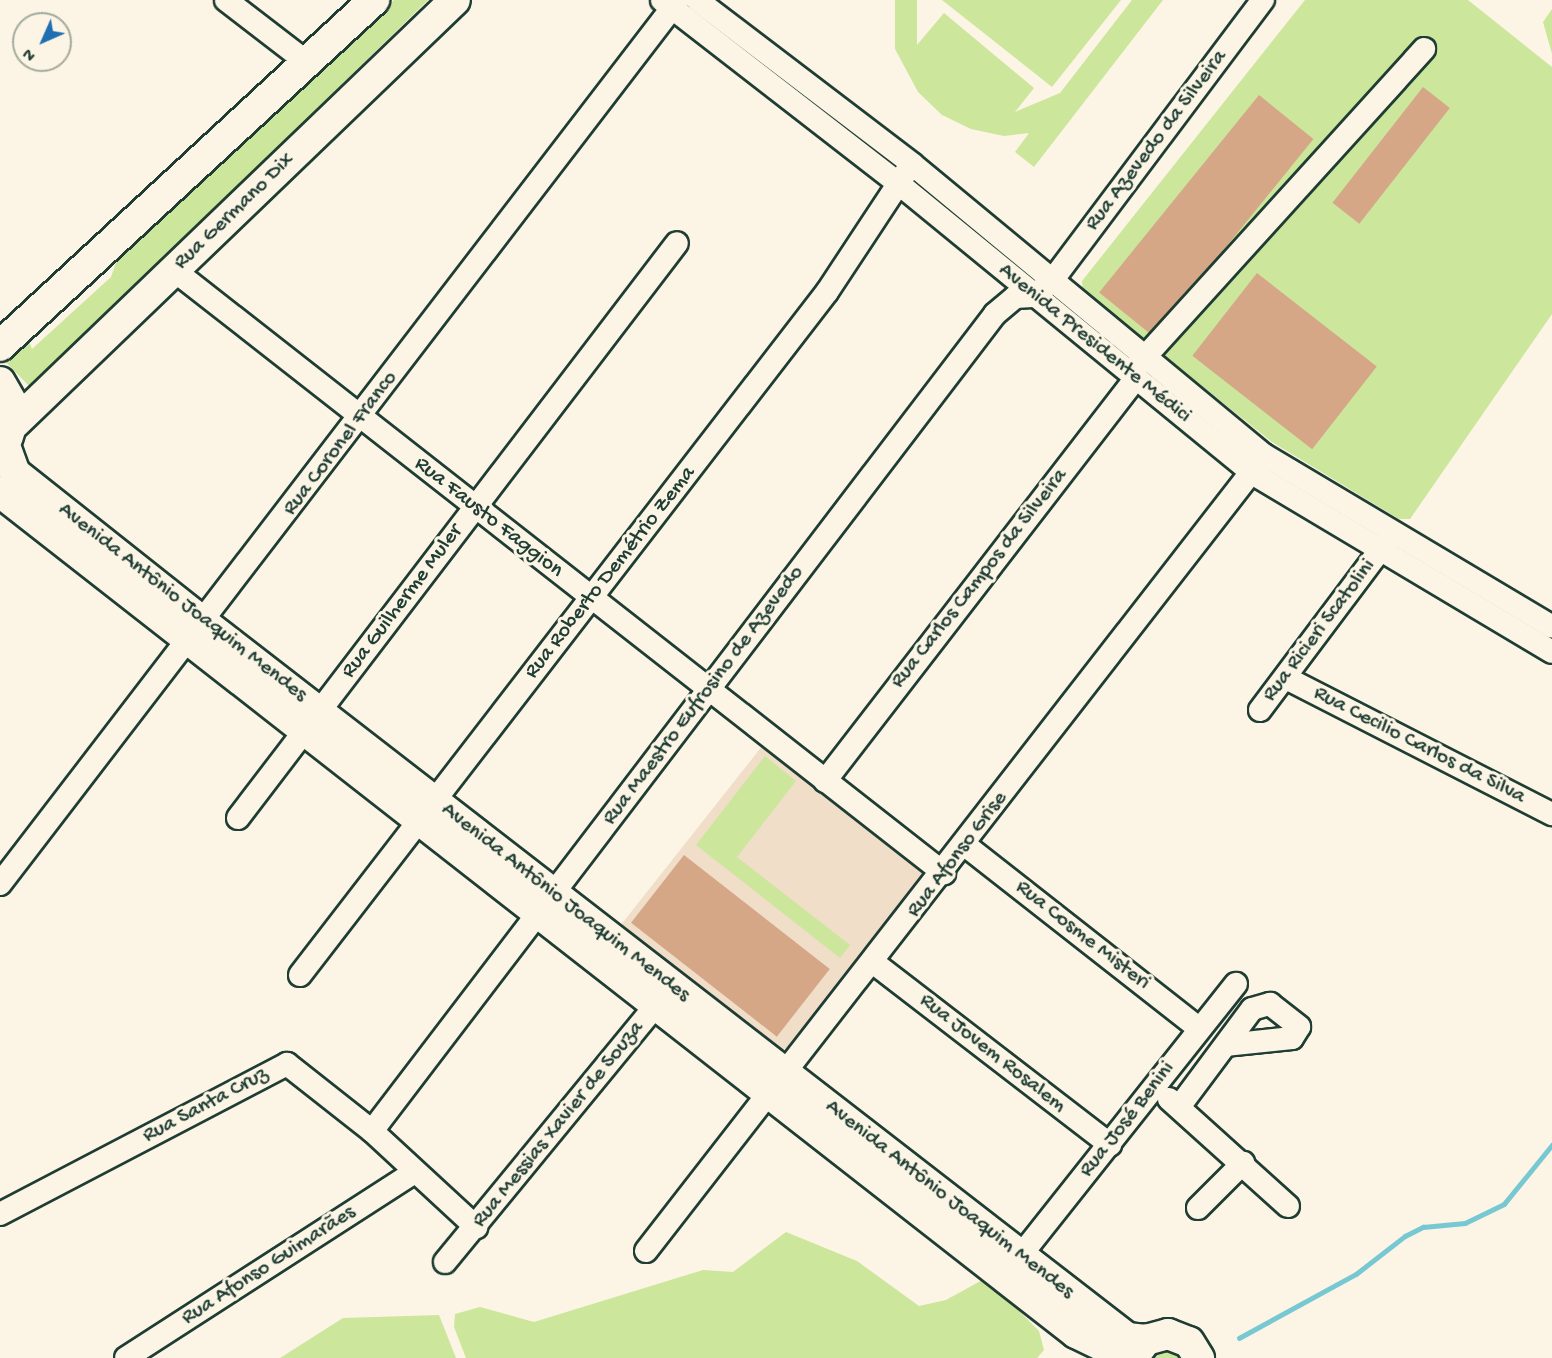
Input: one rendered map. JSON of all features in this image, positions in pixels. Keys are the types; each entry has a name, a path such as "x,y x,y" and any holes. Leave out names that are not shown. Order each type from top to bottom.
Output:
{"main road":[{"path":"0,345 309,64 374,0"},
{"name":"Rua Germano Dix","path":"6,437 454,0"},
{"name":"Avenida Antônio Joaquim Mendes","path":"0,382 12,397 6,437 15,472 196,632"},
{"name":"Avenida Antônio Joaquim Mendes","path":"0,492 196,632 780,1085 1021,1255 1127,1338 1136,1352"},
{"name":"Avenida Antônio Joaquim Mendes","path":"780,1085 1074,1346 1136,1352"},
{"path":"1136,1352 1179,1336 1199,1358"}],"street":[{"path":"226,0 309,64"},
{"name":"Avenida Presidente Médici","path":"697,0 912,164 1042,289"},
{"name":"Rua Azevedo da Silveira","path":"1042,289 1263,0"},
{"name":"Avenida Presidente Médici","path":"671,3 791,101 1042,289 1142,373 1258,464 1386,543 1510,614 1552,652"},
{"name":"Rua Coronel Franco","path":"0,884 361,418 671,3"},
{"name":"Rua Carlos Campos da Silveira","path":"825,781 1142,373 1182,333 1184,320 1424,49"},
{"path":"791,101 804,83"},
{"name":"Rua Roberto Demétrio Zema","path":"300,975 827,292 912,164"},
{"name":"Rua Guilherme Muler","path":"238,818 677,243"},
{"name":"Rua Fausto Faggion","path":"175,271 944,873"},
{"name":"Rua Maestro Eufrosino de Azevedo","path":"372,1131 995,314 1015,297 1042,289"},
{"name":"Rua Afonso Grise","path":"646,1251 780,1085 1258,464"},
{"name":"Rua Ricieri Scatolini","path":"1260,710 1386,543"},
{"name":"Avenida Presidente Médici","path":"1510,614 1552,627"},
{"name":"Rua Cecilio Carlos da Silva","path":"1286,678 1552,814"},
{"name":"Rua Cosme Misteri","path":"965,845 1198,1028"},
{"name":"Rua Jovem Rosalem","path":"874,963 1110,1145"},
{"name":"Rua José Benini","path":"1021,1255 1110,1145 1198,1028 1236,984"},
{"name":"Rua Messias Xavier de Souza","path":"445,1262 663,996"},
{"path":"1179,1107 1227,1046"},
{"name":"Rua Santa Cruz","path":"0,1214 287,1064 372,1131 413,1173 476,1227"},
{"path":"1154,1088 1243,1163 1288,1206"},
{"path":"1198,1208 1243,1163"},
{"name":"Rua Afonso Guimarães","path":"126,1358 413,1173"}],"shaded area":[{"path":"763,745 929,876 795,1046 776,1051 620,926"}],"green space":[{"path":"394,0 428,0 31,388 4,360 28,339 32,349 111,277 119,254"},
{"path":"895,0 917,0 917,45 944,13 1034,88 1015,112 1060,93 1132,0 1163,0 1034,167 1015,152 1029,133 1004,136 971,129 942,115 918,92 895,49"},
{"path":"942,0 1121,0 1052,87"},
{"path":"1305,0 1468,0 1552,67 1552,314 1410,519 1399,519 1272,442 1083,291 1082,281"},
{"path":"1552,9 1552,54 1543,22"},
{"path":"765,756 796,781 737,857 850,945 840,958 696,845"},
{"path":"786,1232 857,1261 919,1306 946,1300 986,1278 1039,1331 1044,1350 1037,1358 466,1358 454,1327 455,1314 480,1307 534,1322 703,1270 733,1272"},
{"path":"439,1315 456,1358 280,1358 343,1318"},
{"path":"1161,1345 1189,1358 1146,1358"}],"building":[{"path":"1423,87 1450,108 1359,224 1332,203"},
{"path":"1259,95 1313,139 1154,336 1099,292"},
{"path":"1257,273 1377,367 1312,449 1192,356"},
{"path":"684,855 830,969 777,1037 631,923"}],"waterway":[{"path":"1239,1338 1356,1274 1405,1236 1423,1227 1465,1223 1504,1204 1552,1145"}]}
